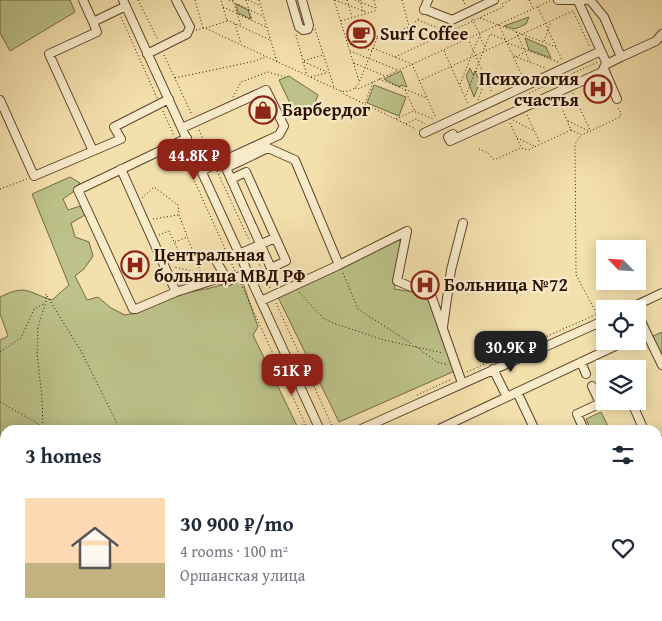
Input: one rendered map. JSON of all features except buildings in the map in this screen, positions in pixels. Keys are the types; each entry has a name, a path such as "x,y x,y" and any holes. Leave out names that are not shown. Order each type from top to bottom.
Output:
{"street":[{"path":"83,0 97,32 49,54 93,151"},
{"path":"147,54 189,33 190,27 176,0"},
{"path":"291,0 299,27 304,30 308,29 309,25 302,0"},
{"path":"428,0 424,10 451,20 494,0"},
{"path":"558,0 585,0"},
{"path":"590,0 604,17 621,57"},
{"path":"578,1 601,51 617,99"},
{"path":"93,22 124,4 318,425"},
{"path":"453,134 448,137 450,141 524,108 557,96 602,72 605,66 621,57 656,41 662,34"},
{"path":"424,133 437,123 472,111 601,51"},
{"path":"182,128 266,90 284,126 278,134 201,171"},
{"path":"0,100 34,176 120,139 114,127 169,99"},
{"path":"187,138 78,190 132,309 217,279 228,282 248,272"},
{"path":"231,178 246,172 286,261 271,268 226,168 268,148 295,160 339,265"},
{"path":"121,169 176,292"},
{"path":"443,329 451,270 463,223"},
{"path":"261,301 407,231 397,280 431,295 460,379"},
{"path":"239,254 275,238"},
{"path":"216,259 228,282"},
{"path":"646,301 662,293"},
{"path":"362,425 460,379 493,368 596,324"},
{"path":"646,332 662,365"},
{"path":"447,425 607,350"},
{"path":"581,362 586,374"},
{"path":"493,368 508,397"},
{"path":"592,386 596,392"},
{"path":"517,392 532,425"},
{"path":"582,425 576,414 596,405"},
{"path":"635,410 642,425"}],"path":[{"path":"138,0 332,425"},
{"path":"195,0 204,28 342,91 348,91 373,82 551,0"},
{"path":"221,0 227,20"},
{"path":"229,0 264,16"},
{"path":"247,0 261,6"},
{"path":"247,0 252,20"},
{"path":"259,0 278,62"},
{"path":"359,82 334,0 368,13"},
{"path":"347,0 352,18"},
{"path":"355,0 376,8"},
{"path":"374,0 376,8"},
{"path":"402,0 410,27"},
{"path":"463,0 485,47"},
{"path":"394,57 503,7 502,4 511,0"},
{"path":"529,0 533,8"},
{"path":"233,1 241,27"},
{"path":"361,1 364,14"},
{"path":"124,4 159,103 305,424"},
{"path":"537,6 562,61"},
{"path":"223,7 267,27"},
{"path":"341,21 375,11 376,8"},
{"path":"348,46 410,27 418,20 424,10"},
{"path":"420,81 573,11 590,48"},
{"path":"480,18 556,47"},
{"path":"189,33 227,20 271,41"},
{"path":"418,20 467,39 493,93"},
{"path":"544,42 552,20"},
{"path":"235,24 241,45"},
{"path":"498,25 524,79"},
{"path":"317,32 334,88"},
{"path":"516,32 530,63"},
{"path":"460,85 480,34"},
{"path":"466,95 490,34 559,63"},
{"path":"355,88 378,36"},
{"path":"296,38 308,76"},
{"path":"354,44 412,64 437,123"},
{"path":"444,49 472,111"},
{"path":"350,51 398,70"},
{"path":"514,57 525,52"},
{"path":"303,61 324,55"},
{"path":"175,78 266,56"},
{"path":"514,57 546,69"},
{"path":"303,61 328,72"},
{"path":"353,63 386,76"},
{"path":"476,71 483,87"},
{"path":"226,109 241,82 268,72 284,77"},
{"path":"311,77 328,72"},
{"path":"379,79 427,98"},
{"path":"477,100 486,79"},
{"path":"365,104 373,82"},
{"path":"571,87 590,131"},
{"path":"405,89 415,112"},
{"path":"342,91 344,94 424,133"},
{"path":"557,96 580,109"},
{"path":"557,96 571,130 581,135"},
{"path":"415,396 460,379 597,314 576,275 575,144 581,135 620,117 621,114 615,101 617,99"},
{"path":"524,108 541,144"},
{"path":"396,119 413,111 437,123"},
{"path":"521,148 507,118 535,132"},
{"path":"406,124 416,119 426,124"},
{"path":"568,121 590,131"},
{"path":"479,149 488,153 494,160 521,148 527,150 535,147 571,130"},
{"path":"516,138 535,147"},
{"path":"0,190 34,176"},
{"path":"136,204 154,187 178,205 179,215 201,273 164,265"},
{"path":"144,222 179,215"},
{"path":"157,236 169,230 175,242 178,250 166,255"},
{"path":"175,242 188,236"},
{"path":"339,265 358,309 437,362 456,366"},
{"path":"294,286 324,319 384,340 452,355"},
{"path":"43,425 37,354 38,328 46,302 46,294 82,354 118,425"},
{"path":"0,352 21,338 34,309 46,302"},
{"path":"0,402 41,425"}],"green space":[{"path":"0,0 70,0 75,12 10,51 0,33"},
{"path":"236,4 248,10 251,19 238,13"},
{"path":"529,17 526,24 515,29 504,26"},
{"path":"525,38 546,47 551,58 529,50"},
{"path":"470,68 473,75 475,71 480,82 474,97 466,76"},
{"path":"401,71 407,87 401,85 400,87 384,79"},
{"path":"289,76 318,95 312,111 297,118 279,80"},
{"path":"374,85 406,97 399,116 367,103"},
{"path":"70,177 80,183 73,192 63,199 68,210 80,206 85,215 71,223 75,237 89,242 93,256 84,269 75,276 87,300 98,297 111,308 125,315 137,313 166,296 242,280 258,327 253,335 297,425 0,425 0,340 8,336 0,314 0,297 21,290 52,300 69,285 32,194"},
{"path":"407,232 394,289 426,294 450,360 457,370 339,422 276,293"},
{"path":"662,332 662,356 653,336"},
{"path":"601,412 608,425 589,425 586,419"}],"place":[{"name":"Surf Coffee","path":"361,34"},
{"name":"Психология счастья","path":"598,89"},
{"name":"Барбердог","path":"263,110"},
{"name":"Центральная больница МВД РФ","path":"135,265"},
{"name":"Больница №72","path":"425,285"}]}
